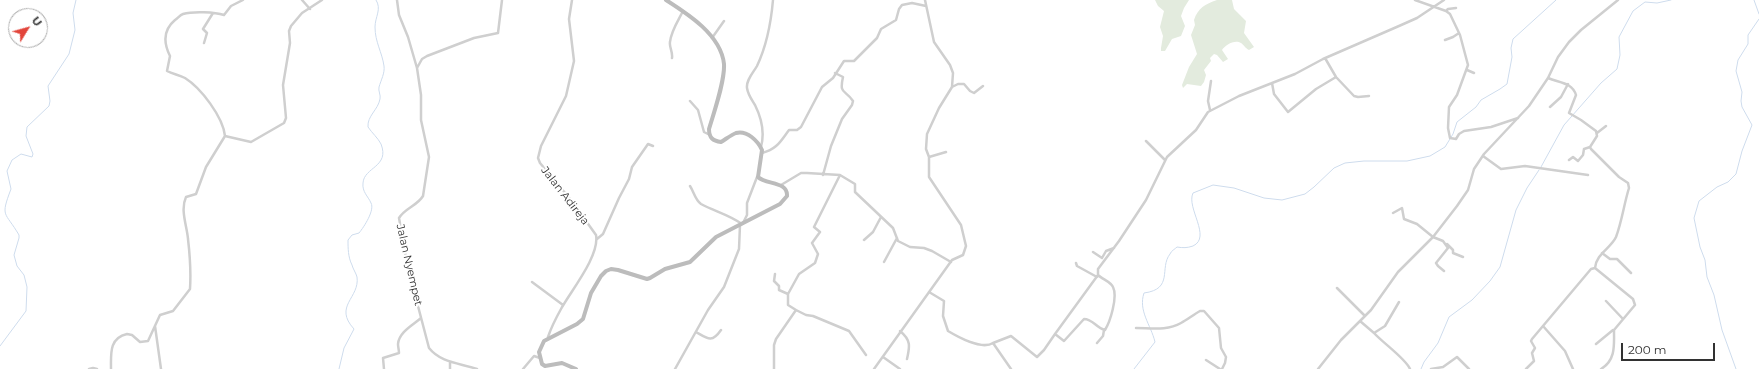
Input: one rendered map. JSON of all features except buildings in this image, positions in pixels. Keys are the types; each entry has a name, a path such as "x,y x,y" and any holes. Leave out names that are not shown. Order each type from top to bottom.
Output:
{"street":[{"path":"110,369 112,346 115,340 127,334 132,335 140,342 150,340 154,325 160,315 173,311 190,289 191,273 184,202 186,197 196,194 206,167 225,136 222,122 198,88 183,77 168,72 167,70 170,56 166,49 165,34 170,24 184,14 208,12 224,15 231,6 243,0"},
{"path":"302,0 310,9"},
{"path":"225,136 251,142 284,123 286,113 283,85 290,43 289,30 295,21 322,0"},
{"name":"Jalan Nyempet","path":"397,0 399,15 408,37 417,68 421,95 421,120 427,146 428,167 425,188 420,201 401,214 398,220 408,268 429,348 438,356 450,362 477,369"},
{"path":"417,68 422,59 427,56 474,38 498,34 502,0"},
{"name":"Jalan Adireja","path":"572,0 569,19 574,61 566,96 556,112 541,146 538,158 540,164 571,200 594,232 597,239"},
{"path":"666,0 683,11 705,29 722,55 724,64 709,130 710,135 714,141 721,142 734,134 744,133 757,141 761,147"},
{"path":"675,369 724,287 737,254 742,224 747,215 747,203 758,175 762,153 761,147 763,132 761,118 747,87 750,77 759,61 770,30 773,0"},
{"path":"925,0 934,42 952,70 952,87"},
{"path":"1415,0 1446,11 1450,14 1459,33 1468,59 1467,70 1457,95 1449,107 1448,128 1450,138 1456,139 1459,134 1464,131 1485,128 1519,118"},
{"path":"929,292 944,301 943,316 948,332 973,343 987,345 1006,336 1011,336 1037,357 1044,350 1097,276 1098,269 1146,200 1165,160 1196,130 1203,117 1210,110 1304,70 1325,58 1405,24 1444,0"},
{"path":"1318,369 1341,340 1365,316 1398,272 1433,237 1465,196 1474,169 1483,156 1519,118 1548,78 1558,57 1569,42 1581,30 1618,0"},
{"path":"762,153 771,150 781,142 788,130 797,130 801,127 822,87 832,80 835,73 844,61 854,60 877,38 881,29 893,22 902,5 912,3 926,6"},
{"path":"1446,11 1456,8"},
{"path":"672,58 673,52 669,44 671,35 683,11"},
{"path":"204,43 207,34 204,30 213,13"},
{"path":"712,38 724,21"},
{"path":"1445,40 1459,33"},
{"path":"1325,58 1336,77 1356,97 1369,96"},
{"path":"1467,70 1474,73"},
{"path":"823,175 831,146 842,118 852,105 853,101 842,89 842,77 835,73"},
{"path":"1272,83 1274,94 1288,112 1316,90 1336,77"},
{"path":"1548,78 1568,84 1572,88 1576,96 1569,113 1591,126 1597,133"},
{"path":"1210,110 1208,101 1211,81"},
{"path":"874,369 951,262 963,255 966,246 961,225 957,217 930,180 929,157 926,149 927,134 939,108 952,87 958,84 964,84 970,91 974,92 983,86"},
{"path":"1550,107 1561,96 1568,84"},
{"path":"690,101 698,110 704,132 710,135"},
{"path":"1569,160 1573,157 1578,161 1584,149 1590,147 1597,133 1606,126"},
{"path":"1146,141 1165,160"},
{"path":"576,369 562,363 545,366 542,364 540,358 540,347 548,337 563,305 580,281 593,253 597,239 603,234 618,198 629,179 632,167 648,144 653,146"},
{"path":"1590,147 1606,165 1629,185 1616,237 1595,263 1595,268"},
{"path":"929,157 946,152"},
{"path":"1483,156 1501,169 1525,166 1588,175"},
{"path":"758,175 760,179 767,183 781,185 800,173 840,175 855,184 855,192 893,228 898,241 910,247 924,248 951,262"},
{"path":"840,175 814,227 820,232 812,243 818,254 815,262 810,268 799,274 788,294 788,305 806,316 813,316 849,331 866,355"},
{"path":"548,337 577,324 582,319 591,293 601,276 606,271 611,269 618,270 647,279 665,269 690,262 716,237 784,201 788,193 781,185"},
{"path":"690,186 694,191 694,197 700,204 733,218 742,224"},
{"path":"1393,213 1402,208 1404,219 1417,224 1433,237 1444,241 1453,250 1453,253 1463,257"},
{"path":"864,240 873,232 881,217"},
{"path":"884,262 897,238"},
{"path":"1444,241 1448,248 1436,263 1444,271"},
{"path":"1093,252 1102,258 1106,251 1114,248"},
{"path":"1602,253 1610,259 1616,259 1631,273"},
{"path":"1076,263 1077,266 1111,284 1114,290 1112,316 1106,329 1104,330 1103,336 1097,343"},
{"path":"1595,268 1626,292 1634,301 1633,309 1614,330 1596,344"},
{"path":"1526,369 1534,361 1532,353 1535,348 1531,341 1591,269 1595,268"},
{"path":"775,274 774,282 779,286 779,290 788,294"},
{"path":"532,282 563,305"},
{"path":"1337,288 1365,316"},
{"path":"1374,333 1385,326 1399,302"},
{"path":"1606,302 1623,319"},
{"path":"774,369 774,345 776,339 796,310"},
{"path":"1136,328 1153,330 1171,327 1179,324 1200,311 1204,311 1219,328 1221,348 1226,357 1225,364 1221,369 1206,360"},
{"path":"384,369 383,358 399,353 398,343 405,329 421,318"},
{"path":"1054,334 1064,340 1086,318 1104,330"},
{"path":"1360,321 1384,344 1405,361 1410,369"},
{"path":"154,325 160,369"},
{"path":"1543,326 1565,351 1573,369"},
{"path":"696,333 713,339 721,330"},
{"path":"1601,369 1612,357 1614,330"},
{"path":"900,331 908,338 909,348 907,359"},
{"path":"992,343 1011,369"},
{"path":"523,369 534,356 540,358"},
{"path":"883,357 900,369"},
{"path":"1431,369 1443,367 1458,357 1469,369"},
{"path":"450,362 450,369"},
{"path":"89,369 97,369"}],"shaded area":[{"path":"1155,0 1189,0 1181,16 1185,26 1181,36 1172,39 1165,51 1161,51 1163,36 1160,27 1164,11 1158,6"},
{"path":"1217,0 1232,0 1234,9 1246,21 1244,33 1254,47 1249,50 1239,42 1233,42 1225,46 1222,50 1228,59 1223,62 1217,55 1214,54 1210,58 1211,61 1204,70 1206,75 1201,86 1187,84 1183,88 1182,85 1189,67 1197,54 1191,35 1195,25 1194,20 1202,7"}],"waterway":[{"path":"0,346 26,311 27,287 24,275 17,266 14,255 19,235 7,218 5,210 11,189 7,171 12,160 21,154 32,157 33,154 26,136 27,127 49,106 50,101 48,86 69,54 75,30 73,13 76,0"},
{"path":"339,369 344,348 354,329 348,321 346,314 349,302 357,284 357,277 349,256 348,240 352,235 359,233 372,210 370,200 364,191 363,183 364,178 368,173 380,162 383,152 380,142 368,127 369,120 379,103 379,87 384,69 375,32 375,23 378,10 378,3 376,0"},
{"path":"1134,369 1155,342 1144,312 1144,293 1153,291 1163,283 1167,260 1172,251 1177,247 1185,248 1193,246 1198,242 1200,229 1193,206 1193,193 1213,185 1234,188 1264,198 1282,200 1305,194 1334,168 1345,163 1364,161 1407,161 1430,156 1445,147 1453,134 1457,122 1476,107 1481,100 1507,84 1512,57 1511,48 1513,39 1556,0"},
{"path":"1541,167 1564,125 1601,83 1617,69 1620,55 1619,37 1633,11 1645,2 1657,3 1671,0"},
{"path":"1754,0 1759,14"},
{"path":"1736,369 1722,330 1714,295 1707,277 1705,260 1700,247 1694,218 1699,201 1717,187 1728,182 1736,174 1742,151 1752,125 1742,107 1742,92 1736,71 1738,60 1748,44 1748,35 1759,19"},
{"path":"1421,369 1424,362 1438,343 1449,317 1472,300 1490,281 1500,267 1516,210 1527,188 1539,170"}]}
